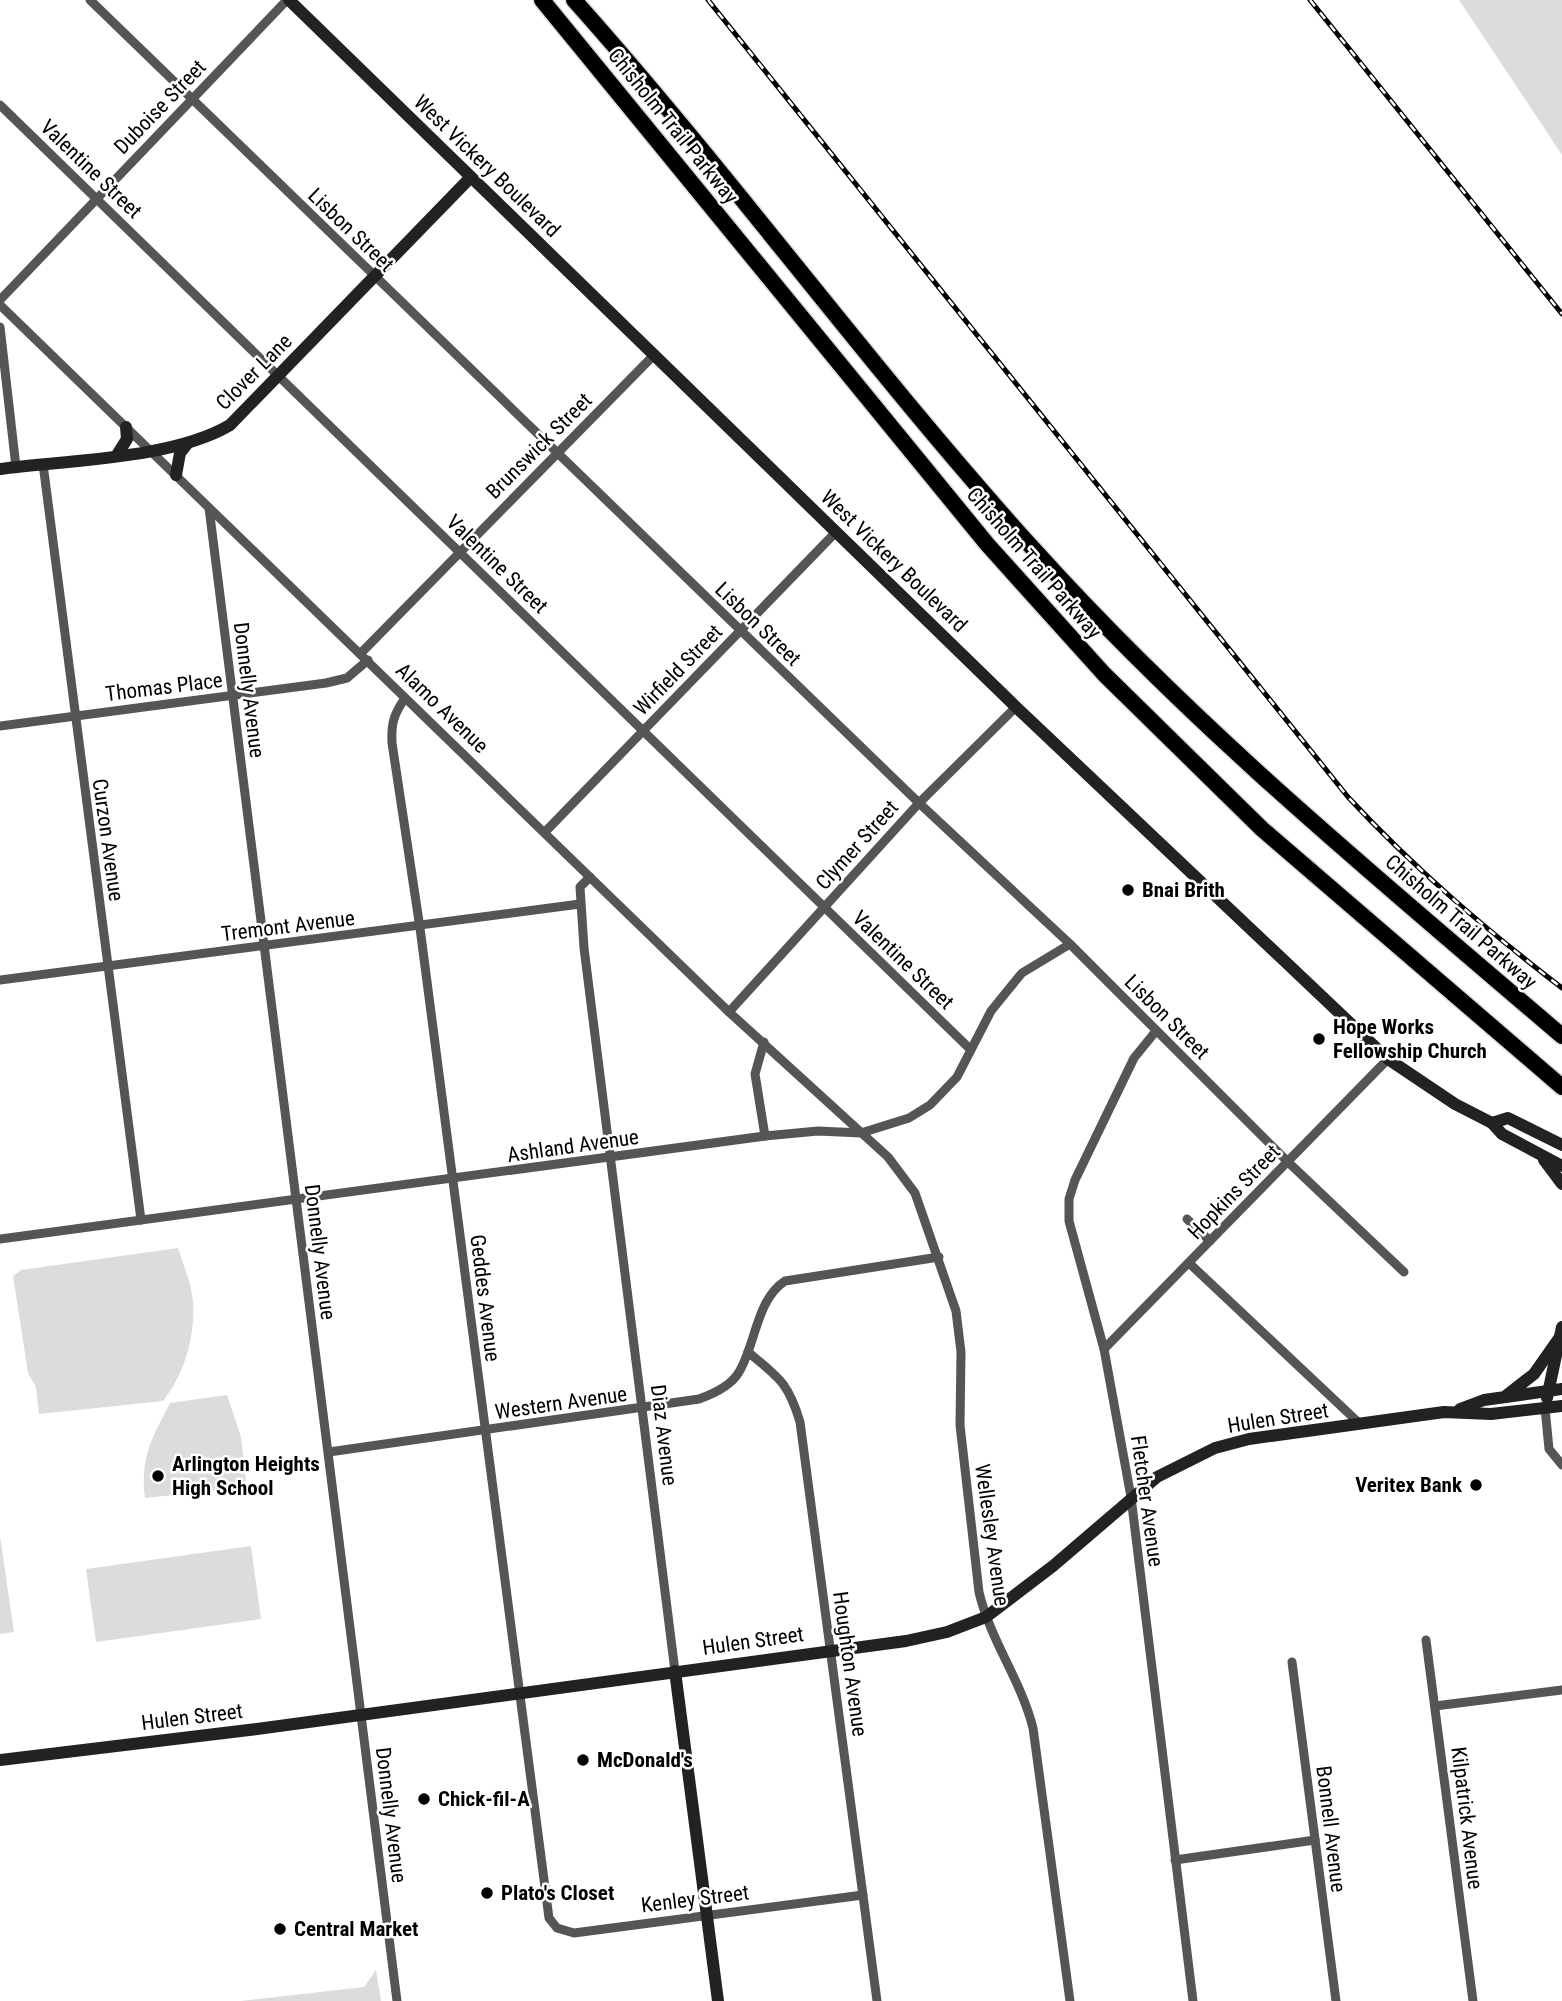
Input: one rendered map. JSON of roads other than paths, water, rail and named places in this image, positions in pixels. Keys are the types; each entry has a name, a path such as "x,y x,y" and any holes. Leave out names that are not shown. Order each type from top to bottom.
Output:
{"highway":[{"name":"Chisholm Trail Parkway","path":"542,0 1015,577 1104,674 1262,830 1562,1087"},
{"name":"Chisholm Trail Parkway","path":"574,0 893,385 1035,551 1160,681 1302,813 1562,1036"}],"main road":[{"name":"West Vickery Boulevard","path":"288,0 1016,707 1388,1059 1446,1099 1492,1123 1502,1134 1562,1166"},
{"name":"Clover Lane","path":"0,469 151,451 210,437 230,425 470,178"},
{"path":"117,455 127,439 126,427"},
{"path":"176,475 180,453 187,444"},
{"name":"West Vickery Boulevard","path":"1492,1123 1508,1118 1562,1145"},
{"path":"1539,1154 1562,1184"},
{"path":"1545,1408 1561,1332"},
{"path":"1504,1397 1534,1374 1561,1332"},
{"path":"1453,1411 1484,1400 1562,1390"},
{"path":"1453,1411 1491,1414 1562,1406"},
{"name":"Hulen Street","path":"0,1760 906,1642 947,1632 986,1617 1053,1566 1131,1497 1183,1461 1215,1448 1249,1439 1453,1411"},
{"name":"Diaz Avenue","path":"675,1671 718,2001"}],"street":[{"name":"Lisbon Street","path":"90,0 190,101 740,631 1070,944 1288,1162 1404,1272"},
{"name":"Duboise Street","path":"0,300 288,0"},
{"name":"Valentine Street","path":"0,105 970,1049"},
{"name":"Alamo Avenue","path":"0,305 729,1012 861,1133"},
{"path":"0,327 16,467"},
{"name":"Brunswick Street","path":"364,657 460,552 655,354"},
{"name":"Curzon Avenue","path":"43,464 141,1220"},
{"name":"Donnelly Avenue","path":"209,508 397,2001"},
{"name":"Wirfield Street","path":"545,832 836,532"},
{"name":"Thomas Place","path":"0,726 347,678 364,657"},
{"name":"Geddes Avenue","path":"405,698 394,713 391,734 420,928 518,1693 548,1906"},
{"name":"Clymer Street","path":"729,1012 919,803 1016,707"},
{"name":"Diaz Avenue","path":"590,877 580,887 580,904 675,1671"},
{"name":"Tremont Avenue","path":"0,980 420,928 580,904"},
{"name":"Ashland Avenue","path":"0,1239 610,1159 765,1136 818,1132 861,1133 909,1118 930,1105 957,1077 991,1011 1023,973 1070,944"},
{"name":"Fletcher Avenue","path":"1156,1031 1134,1058 1120,1083 1075,1180 1069,1199 1073,1241 1104,1349 1131,1497 1193,2001"},
{"path":"764,1042 755,1074 765,1136"},
{"name":"Hopkins Street","path":"1104,1349 1388,1059"},
{"name":"Wellesley Avenue","path":"861,1133 888,1157 915,1193 956,1311 961,1352 961,1436 972,1540 986,1617 1029,1711 1034,1728 1070,2001"},
{"path":"1187,1219 1210,1241"},
{"name":"Western Avenue","path":"329,1452 686,1403 711,1395 734,1379 772,1292 785,1281 939,1257"},
{"path":"1189,1263 1360,1424"},
{"name":"Houghton Avenue","path":"748,1352 784,1382 791,1392 800,1422 877,2001"},
{"path":"1545,1408 1549,1449 1562,1465"},
{"name":"Kilpatrick Avenue","path":"1426,1640 1473,2001"},
{"name":"Bonnell Avenue","path":"1292,1662 1336,2001"},
{"path":"1435,1706 1562,1690"},
{"path":"1175,1860 1315,1840"},
{"name":"Kenley Street","path":"548,1906 554,1925 573,1933 863,1895"}],"railway":[{"path":"708,0 1348,797 1451,897 1562,988"},
{"path":"1310,0 1562,314"}],"place":[{"name":"Bnai Brith","path":"1128,890"},
{"name":"Hope Works Fellowship Church","path":"1319,1039"},
{"name":"Arlington Heights High School","path":"158,1476"},
{"name":"Veritex Bank","path":"1476,1485"},
{"name":"McDonald's","path":"583,1760"},
{"name":"Chick-fil-A","path":"424,1799"},
{"name":"Plato's Closet","path":"487,1893"},
{"name":"Central Market","path":"280,1929"}]}
